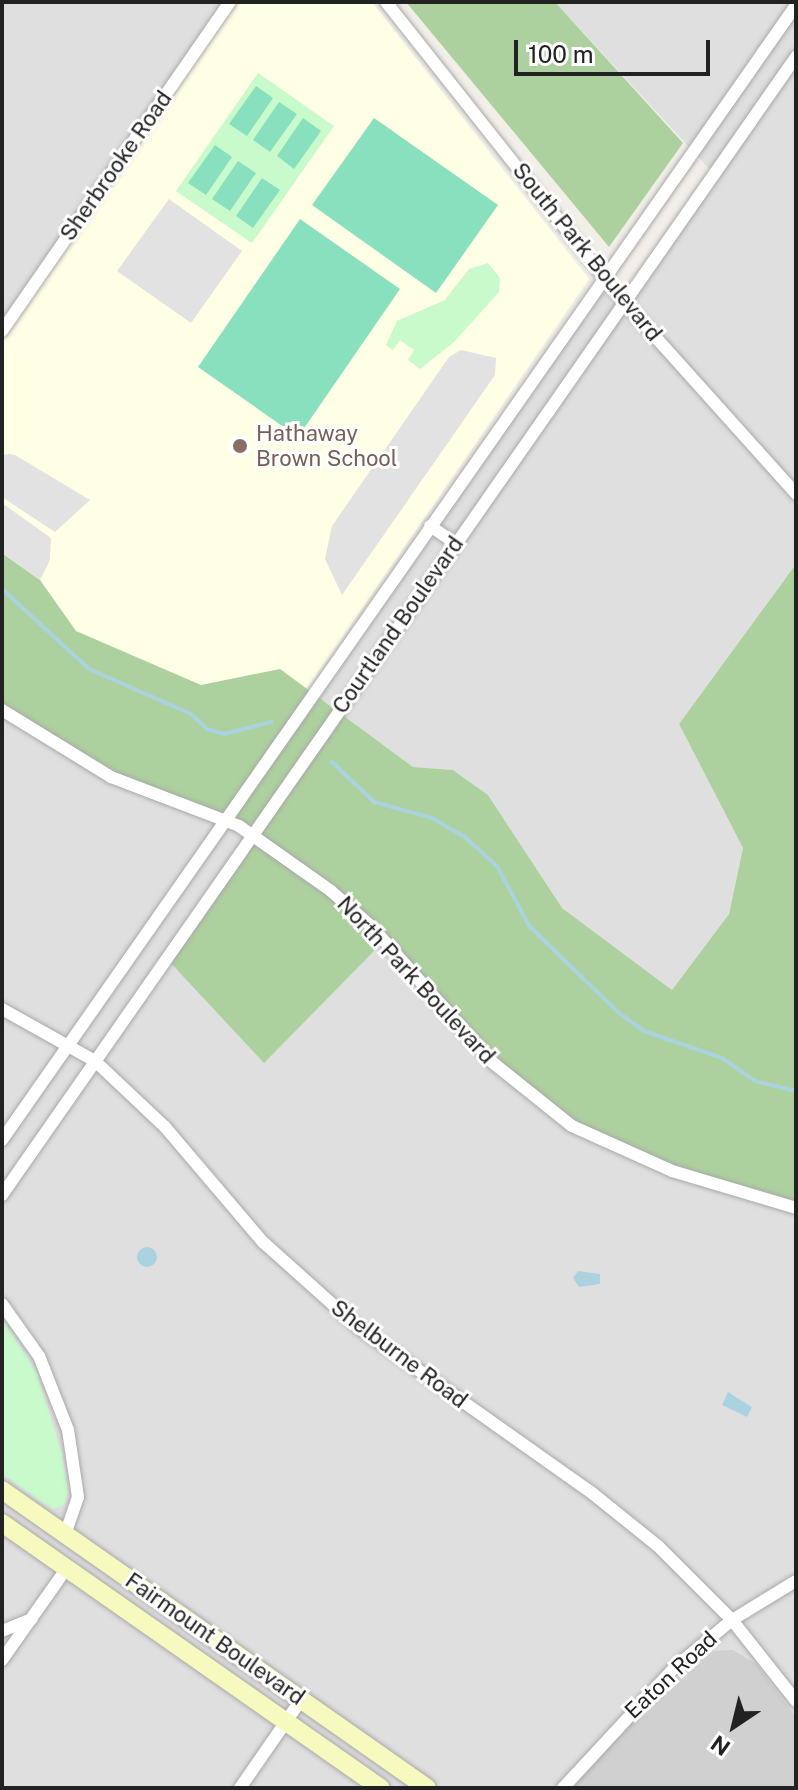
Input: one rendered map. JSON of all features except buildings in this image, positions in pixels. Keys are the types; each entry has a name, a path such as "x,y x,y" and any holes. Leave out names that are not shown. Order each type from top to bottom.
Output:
{"main road":[{"name":"Fairmount Boulevard","path":"2,1490 427,1788"},
{"name":"Fairmount Boulevard","path":"2,1523 381,1788"}],"street":[{"name":"Sherbrooke Road","path":"2,331 230,2"},
{"name":"South Park Boulevard","path":"386,2 604,278 796,494"},
{"name":"Courtland Boulevard","path":"2,1140 796,5"},
{"name":"Courtland Boulevard","path":"2,1195 796,57"},
{"path":"430,526 455,543"},
{"name":"North Park Boulevard","path":"2,710 111,777 252,834 371,926 492,1062 572,1126 672,1171 796,1208"},
{"name":"Shelburne Road","path":"2,1009 69,1043 95,1061 165,1127 263,1242 359,1328 592,1493 658,1546 732,1620 796,1701"},
{"path":"2,1304 39,1356 68,1430 78,1497 65,1534"},
{"path":"2,1660 67,1568"},
{"name":"Eaton Road","path":"563,1788 674,1668 732,1620 796,1581"},
{"path":"2,1631 32,1619"},
{"path":"240,1788 301,1700"}],"shaded area":[{"path":"2,2 230,2 2,331"},
{"name":"Hathaway Brown School","path":"237,2 372,2 589,279 235,793 2,688 2,342"},
{"path":"555,2 796,2 796,564 679,724 743,848 729,914 672,990 562,908 488,795 453,770 413,767 312,695 604,278 623,301 714,174"},
{"path":"169,199 242,251 191,323 117,271"},
{"path":"461,350 496,358 495,375 342,595 325,559 332,526 449,357"},
{"path":"9,454 90,500 55,532 2,497 2,455"},
{"path":"2,503 51,538 50,560 40,580 2,553"},
{"path":"2,710 252,834 264,1062 384,941 796,1208 796,1788 2,1788"},
{"path":"733,1650 756,1664 796,1717 796,1788 572,1788 647,1703 713,1651"}],"green space":[{"path":"406,2 555,2 683,143 609,247"},
{"path":"258,73 334,126 252,243 176,191"},
{"path":"256,86 273,98 247,136 229,124"},
{"path":"279,102 297,114 270,152 253,140"},
{"path":"303,118 321,131 294,169 277,156"},
{"path":"374,118 498,205 436,293 312,205"},
{"path":"215,145 232,157 206,195 188,183"},
{"path":"238,161 256,173 230,211 212,199"},
{"path":"262,178 280,190 253,228 236,216"},
{"path":"300,219 400,289 298,437 198,367"},
{"path":"488,263 500,278 499,292 454,342 420,369 408,360 414,350 400,340 393,350 386,345 397,321 445,300 469,269"},
{"path":"2,553 40,580 76,631 201,685 280,669 413,767 453,770 488,795 562,908 672,990 729,914 743,848 679,724 796,564 796,1208 672,1171 572,1126 492,1062 384,941 264,1063 166,958 251,834 144,792 2,710"},
{"path":"2,1319 37,1373 62,1454 68,1492 64,1505 52,1509 2,1474"}],"water":[{"path":"147,1247 154,1250 157,1257 154,1264 147,1267 140,1264 137,1257 140,1250"},
{"path":"578,1271 600,1274 600,1284 579,1287 573,1278"},
{"path":"728,1392 752,1407 747,1417 722,1405"}],"waterway":[{"path":"2,589 89,669 191,714 207,729 224,734 271,722"},
{"path":"332,762 374,802 432,818 466,838 497,866 529,926 619,1013 644,1031 722,1058 755,1081 796,1091"}],"place":[{"name":"Hathaway Brown School","path":"240,446"}]}
